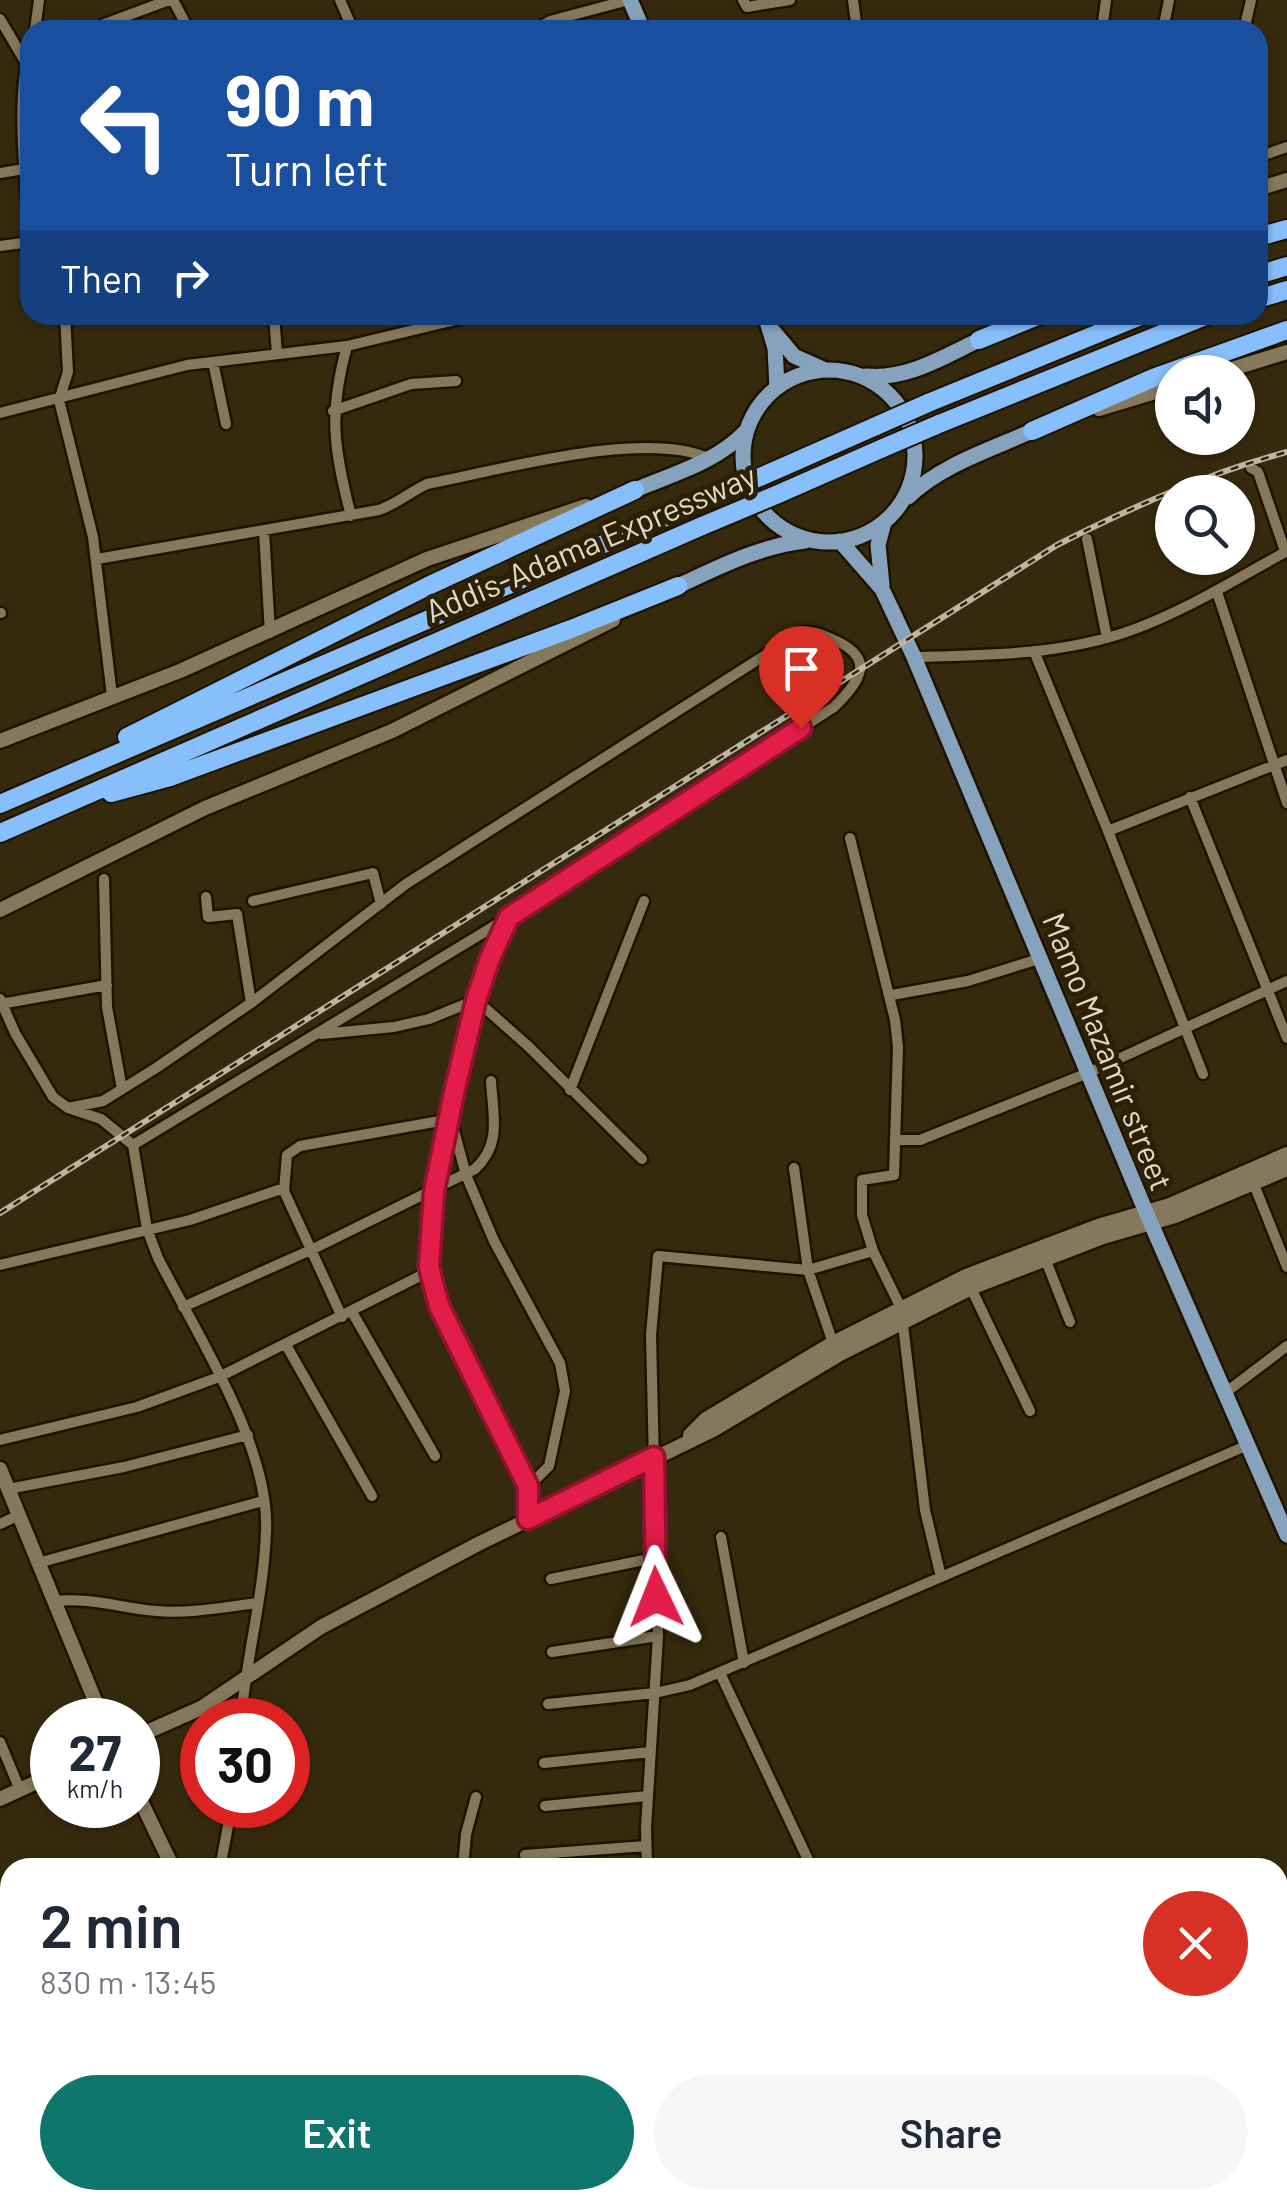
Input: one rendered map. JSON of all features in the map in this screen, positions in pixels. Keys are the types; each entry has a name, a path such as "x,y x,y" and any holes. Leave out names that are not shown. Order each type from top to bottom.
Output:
{"highway":[{"path":"979,340 1016,325"},
{"name":"Addis-Adama Expressway","path":"0,804 928,403 1119,325"},
{"name":"Addis-Adama Expressway","path":"0,832 938,424 1183,325"},
{"path":"1032,431 1153,378 1287,330"},
{"path":"45,784 128,736 289,655 634,490"},
{"path":"57,806 170,777 678,586"}],"main road":[{"path":"768,325 775,348 777,387"},
{"path":"771,325 794,356 826,370 885,378 912,371 979,340"},
{"path":"814,540 789,532 767,515 751,493 743,466 754,414 777,387 800,375 826,370"},
{"path":"858,375 883,388 902,409 913,434 916,462 909,489 898,507"},
{"path":"634,490 710,458 734,443 748,428"},
{"path":"678,586 780,544 840,541 863,535 884,522 921,484 1032,431"},
{"path":"882,588 878,545 884,522"},
{"path":"840,541 882,588"},
{"name":"Mamo Mazamir street","path":"882,588 1287,1535"}],"street":[{"path":"116,20 171,0"},
{"path":"554,20 630,0"},
{"path":"743,0 748,7 790,0"},
{"path":"0,19 20,53"},
{"path":"65,325 68,372 59,400 97,559 112,696"},
{"path":"275,325 277,354"},
{"path":"0,413 187,366 347,346 434,325"},
{"path":"979,340 1004,325"},
{"path":"347,346 333,411 337,458 351,516"},
{"path":"1255,362 1287,352"},
{"path":"213,362 226,424"},
{"path":"333,411 411,384 456,381"},
{"path":"1032,431 1155,393"},
{"path":"97,559 351,516 398,503 409,492 427,484 612,449 691,450 710,458"},
{"path":"914,657 1012,655 1106,638 1148,624 1216,592 1286,551 1258,472 1251,468"},
{"path":"0,741 270,633 427,559 634,490"},
{"path":"264,531 270,633"},
{"path":"1087,539 1106,638"},
{"path":"0,910 204,808 425,715 678,586"},
{"path":"1216,592 1287,803"},
{"path":"68,1108 103,1101 122,1089 251,1002 422,874 800,632 812,630 850,646 859,658 861,668 855,686 834,707 509,917 132,1145"},
{"path":"1034,651 1203,1074"},
{"path":"1108,830 1287,760"},
{"path":"1190,797 1287,1038"},
{"path":"850,838 892,995 898,1047 894,1175 862,1180 862,1215 872,1251 903,1315 926,1510 941,1577"},
{"path":"253,901 373,873 381,904"},
{"path":"104,878 106,985 113,1052 122,1089"},
{"path":"206,897 208,917 237,914 251,1002"},
{"path":"570,1090 644,901"},
{"path":"509,917 476,1000 434,1192 429,1224 430,1272 439,1306 528,1486 528,1519"},
{"path":"892,995 954,984 1042,958"},
{"path":"897,1140 920,1140 1088,1073 1287,981"},
{"path":"106,985 1,1002 53,1098 68,1108 101,1119 132,1145 147,1229 158,1258 248,1436 267,1527 243,1698"},
{"path":"476,1000 642,1159"},
{"path":"315,1035 412,1023 476,1000"},
{"path":"183,1307 466,1174 490,1155 494,1136 491,1082"},
{"path":"451,1119 466,1174 494,1241 560,1363 565,1390 549,1466 528,1486"},
{"path":"435,1456 347,1314 284,1191 287,1155 292,1150 451,1119"},
{"path":"1251,1177 1287,1154"},
{"path":"794,1168 808,1270 832,1343"},
{"path":"160,1726 201,1708 321,1628 528,1519 713,1430 903,1315 968,1282 1148,1217 1170,1205 1287,1169"},
{"path":"1251,1177 1287,1267"},
{"path":"0,1265 190,1220 284,1191"},
{"path":"647,1858 658,1636 651,1335 658,1256 808,1270 872,1251"},
{"path":"1043,1254 1070,1322"},
{"path":"0,1440 136,1407 218,1377 430,1272"},
{"path":"968,1282 1030,1410"},
{"path":"682,1443 706,1420 832,1343 903,1315"},
{"path":"286,1345 372,1496"},
{"path":"1225,1393 1287,1346"},
{"path":"8,1489 124,1468 248,1436"},
{"path":"548,1704 655,1693 690,1685 1248,1445"},
{"path":"0,1469 93,1698"},
{"path":"38,1563 263,1501"},
{"path":"0,1524 19,1516"},
{"path":"721,1537 744,1663"},
{"path":"551,1579 654,1558"},
{"path":"54,1601 80,1598 157,1611 258,1603"},
{"path":"552,1652 658,1636"},
{"path":"720,1673 805,1858"},
{"path":"0,1742 20,1790"},
{"path":"544,1763 650,1752"},
{"path":"0,1798 30,1785"},
{"path":"546,1806 648,1796"},
{"path":"464,1858 476,1797"},
{"path":"154,1828 168,1858"},
{"path":"222,1858 228,1828"},
{"path":"525,1855 646,1846"}],"railway":[{"path":"0,1213 1057,545 1170,492 1287,452"}],"route":[{"path":"656,1597 654,1457 528,1519 528,1486 432,1287 429,1224 434,1192 476,1000 509,917 801,728"}]}
